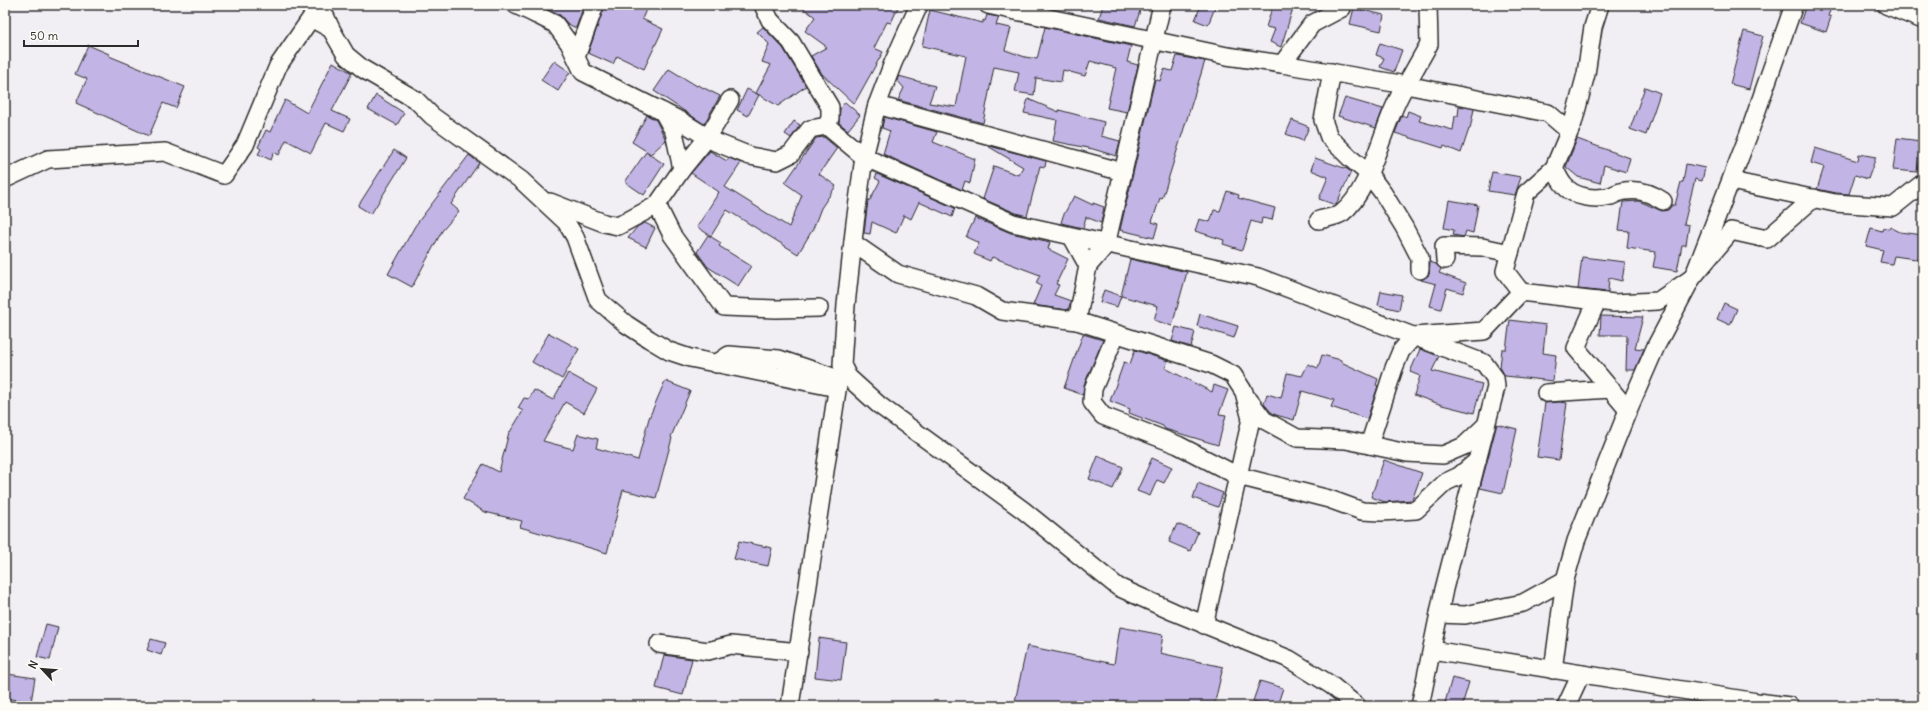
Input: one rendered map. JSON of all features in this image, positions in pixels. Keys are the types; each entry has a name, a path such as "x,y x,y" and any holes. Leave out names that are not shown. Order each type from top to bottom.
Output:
{"street":[{"path":"322,5 331,29 346,55 363,69 416,100 432,116 521,180 566,222 575,236 598,300 626,324 670,351 716,364 848,377 879,405 1023,510 1108,580 1127,591 1204,625 1289,659 1331,685 1357,706"},
{"path":"516,5 534,10 555,24 569,43 583,72 663,112 708,137 750,156 777,161 791,154 810,129 827,126 864,157 1013,223 1106,245 1258,277 1484,363 1491,370 1495,378 1496,388 1439,614 1420,706"},
{"path":"576,57 595,5"},
{"path":"763,5 765,13 770,20 791,42 830,107 830,118 827,126"},
{"path":"790,706 839,377 853,243 864,157 877,106 893,63 919,5"},
{"path":"988,5 1227,56 1406,85 1548,113 1569,131"},
{"path":"1077,321 1088,266 1106,245 1162,5"},
{"path":"1282,64 1312,24 1342,8 1342,5"},
{"path":"1319,220 1341,213 1356,199 1392,114 1429,44 1428,5"},
{"path":"1600,5 1593,27 1586,74 1573,123 1554,168 1526,193 1505,271 1521,292 1614,303 1658,301 1692,278 1731,231 1767,239 1814,198"},
{"path":"1553,670 1565,580 1576,541 1628,410 1656,346 1692,278 1731,181 1794,5"},
{"path":"1886,5 1923,20"},
{"path":"5,179 48,159 165,152 224,175 245,145 278,66 312,18 331,29"},
{"path":"1332,72 1323,120 1329,137 1368,173 1404,227 1420,258 1420,270"},
{"path":"541,198 604,223 618,226 657,205 682,169 708,137 730,100"},
{"path":"877,106 1123,172"},
{"path":"663,112 674,132 682,169"},
{"path":"1554,168 1563,185 1574,193 1586,198 1611,196 1630,190 1650,193 1663,201"},
{"path":"1731,181 1836,203 1893,207 1923,183"},
{"path":"657,205 672,235 724,307 776,309 819,308"},
{"path":"1072,237 1088,266"},
{"path":"853,243 898,274 976,296 1002,311 1077,321 1216,366 1233,375 1245,396 1264,420 1297,438 1346,440 1407,452 1443,455 1464,446 1486,424"},
{"path":"1445,260 1444,246 1482,248 1510,253"},
{"path":"1369,445 1394,368 1401,352 1414,336 1484,331 1521,292"},
{"path":"1597,301 1576,348 1628,410"},
{"path":"1116,334 1093,389 1092,402 1103,416 1178,445 1238,476 1329,499 1362,511 1382,512 1416,510 1446,482 1458,476 1477,461"},
{"path":"1546,393 1611,389"},
{"path":"1204,625 1251,419 1245,396"},
{"path":"1439,614 1464,615 1523,603 1565,580"},
{"path":"659,644 708,651 731,645 799,652"},
{"path":"1432,650 1790,706"},
{"path":"1566,706 1581,674"}],"building":[{"path":"543,5 584,5 576,28 568,24 560,15"},
{"path":"605,5 648,5 642,19 663,29 644,69 617,56 613,64 588,53"},
{"path":"799,5 899,5 891,23 887,22 874,48 883,52 854,104 822,74 811,56 827,47 805,31 815,17"},
{"path":"1103,5 1142,5 1135,26 1099,18"},
{"path":"1201,5 1216,5 1208,25 1195,20"},
{"path":"1273,5 1294,5 1281,47 1270,42 1275,29 1266,27"},
{"path":"1806,5 1832,5 1828,16 1831,17 1826,32 1800,23"},
{"path":"1354,8 1384,15 1381,31 1350,24"},
{"path":"930,10 983,23 983,20 985,21 987,15 999,17 996,25 1011,28 1005,50 1025,57 1037,59 1045,27 1131,46 1127,62 1138,65 1127,112 1107,108 1116,68 1090,61 1085,76 1063,70 1061,82 1036,78 1034,95 1015,92 1019,72 994,67 983,123 898,100 904,88 897,80 899,76 935,86 929,103 956,107 966,56 922,46"},
{"path":"763,27 783,48 806,86 778,106 756,93 771,65 762,62 769,44 757,32"},
{"path":"1744,31 1763,36 1749,89 1730,84"},
{"path":"1380,43 1402,50 1394,72 1380,67 1384,58 1376,55"},
{"path":"88,45 109,54 109,56 185,87 176,108 163,103 149,136 76,103 87,79 75,74"},
{"path":"1177,56 1205,61 1162,199 1160,198 1152,222 1158,224 1154,238 1120,230 1155,79 1160,81 1164,69 1172,71"},
{"path":"554,61 570,72 558,91 541,80"},
{"path":"333,62 352,73 332,111 350,119 344,131 326,123 311,153 286,140 279,155 274,152 271,160 258,154 261,149 258,147 266,130 270,132 285,100 307,113"},
{"path":"669,69 697,86 698,85 720,96 704,124 654,91"},
{"path":"1645,87 1660,93 1646,135 1630,129"},
{"path":"747,89 759,95 748,116 737,110"},
{"path":"376,95 404,113 397,125 368,109"},
{"path":"1345,98 1383,109 1376,128 1338,116"},
{"path":"1028,99 1059,112 1059,110 1104,122 1101,136 1120,141 1116,156 1093,149 1053,141 1057,120 1024,113"},
{"path":"845,102 860,115 848,130 839,123 840,109"},
{"path":"1459,106 1474,109 1470,129 1461,153 1444,146 1443,148 1395,133 1402,115 1406,117 1408,111 1421,116 1419,121 1453,130 1455,116 1458,116"},
{"path":"647,115 656,120 666,140 651,154 632,142"},
{"path":"884,117 937,132 933,142 975,159 970,183 965,181 962,190 883,154 890,131 882,128"},
{"path":"1292,120 1309,127 1303,141 1286,134"},
{"path":"794,121 800,125 791,138 785,134"},
{"path":"824,137 837,148 819,174 836,186 821,208 813,229 798,254 727,210 711,236 697,227 719,192 691,173 710,151 727,161 729,158 741,163 725,187 789,227 802,195 785,183 816,138"},
{"path":"1897,138 1921,141 1917,172 1893,170"},
{"path":"1577,139 1630,158 1626,172 1604,165 1600,183 1578,177 1566,167"},
{"path":"986,145 1046,161 1045,167 1040,166 1027,216 983,199 994,166 1018,175 1023,167"},
{"path":"1815,148 1858,161 1859,154 1876,157 1868,179 1855,175 1849,194 1836,193 1817,189 1824,167 1811,163"},
{"path":"394,150 406,158 371,214 358,206"},
{"path":"646,152 664,164 644,195 625,182"},
{"path":"469,155 479,163 451,204 459,211 442,231 412,287 388,274 415,226"},
{"path":"1315,158 1347,169 1351,172 1336,205 1319,199 1328,177 1311,170"},
{"path":"1686,164 1705,168 1702,181 1695,179 1684,224 1689,225 1686,245 1682,245 1677,271 1653,267 1656,252 1627,248 1629,231 1619,230 1623,202 1639,201 1662,211 1668,210 1672,205 1675,205 1681,182 1683,182"},
{"path":"1492,172 1521,177 1515,195 1488,191"},
{"path":"877,174 955,208 952,217 919,202 911,219 904,215 896,233 872,222 870,234 864,233 868,200 870,200 880,181 875,178"},
{"path":"1227,191 1239,195 1238,198 1275,208 1272,220 1262,218 1261,224 1251,221 1242,250 1223,244 1224,240 1195,231 1199,219 1210,222 1214,210 1220,211"},
{"path":"1074,196 1093,205 1093,203 1104,207 1101,223 1086,217 1083,228 1061,223 1063,216"},
{"path":"1449,200 1478,205 1473,233 1466,231 1464,237 1453,235 1454,230 1444,228"},
{"path":"975,218 1011,233 1050,242 1048,249 1068,259 1056,284 1059,285 1054,295 1071,301 1068,310 1033,305 1041,286 1036,283 1040,275 992,257 990,261 974,254 979,243 966,237"},
{"path":"645,223 655,228 646,247 628,238 638,226"},
{"path":"1890,227 1900,232 1923,235 1923,260 1894,256 1892,264 1880,262 1883,250 1866,246 1871,228 1882,231 1883,228 1889,229"},
{"path":"708,235 721,243 719,246 751,266 738,286 708,267 697,252"},
{"path":"1582,257 1625,262 1622,281 1609,278 1608,292 1578,289"},
{"path":"1130,259 1187,272 1172,326 1154,320 1158,306 1121,296"},
{"path":"1430,262 1436,264 1441,269 1439,273 1466,283 1463,293 1447,288 1441,309 1430,306 1436,284 1421,280 1429,275"},
{"path":"1104,290 1121,296 1117,307 1100,302"},
{"path":"1381,291 1402,295 1399,310 1378,305"},
{"path":"1724,303 1737,309 1730,325 1717,319"},
{"path":"1200,314 1238,326 1234,338 1197,326"},
{"path":"1601,316 1643,317 1635,348 1644,349 1635,370 1626,370 1627,335 1600,335"},
{"path":"1510,320 1546,325 1543,353 1556,355 1553,381 1505,376 1500,367 1502,349 1506,349"},
{"path":"1176,327 1195,332 1191,347 1172,341"},
{"path":"549,333 579,349 562,379 532,362"},
{"path":"1083,334 1103,340 1084,385 1083,395 1064,388"},
{"path":"1420,349 1439,356 1432,371 1482,384 1474,413 1442,405 1414,395 1420,376 1410,372"},
{"path":"1135,350 1168,361 1165,368 1212,392 1214,385 1228,390 1219,414 1226,415 1218,445 1165,429 1163,426 1129,413 1130,409 1110,401 1124,362 1130,364"},
{"path":"1322,355 1341,360 1341,362 1378,379 1376,385 1378,386 1367,419 1331,407 1334,400 1302,391 1294,420 1276,415 1264,404 1267,394 1281,398 1287,373 1302,376 1308,364 1318,368"},
{"path":"568,373 597,389 584,413 565,402 543,441 573,449 578,434 598,439 596,448 638,460 649,418 665,381 690,391 671,437 672,438 656,498 623,490 607,553 520,527 522,521 485,512 463,499 483,464 499,472 509,432 523,411 518,408 524,398 529,399 534,390 553,400"},
{"path":"1545,403 1567,403 1559,460 1537,457"},
{"path":"1497,424 1517,429 1503,493 1480,488"},
{"path":"1098,456 1123,467 1113,489 1089,479"},
{"path":"1152,458 1172,467 1164,483 1157,480 1150,496 1137,491"},
{"path":"1384,460 1422,473 1412,500 1385,502 1371,497"},
{"path":"1198,483 1223,493 1218,507 1193,498"},
{"path":"1177,524 1198,532 1190,551 1169,542"},
{"path":"739,541 772,548 768,566 734,559"},
{"path":"46,624 58,627 50,660 37,657"},
{"path":"1120,627 1163,635 1160,653 1223,667 1214,706 1014,706 1027,646 1114,664"},
{"path":"819,638 846,642 841,680 815,677"},
{"path":"151,639 165,643 161,655 147,650"},
{"path":"664,655 692,659 683,695 656,688"},
{"path":"7,674 35,678 31,702 5,698"},
{"path":"1452,678 1469,682 1462,706 1444,706"},
{"path":"1260,681 1283,688 1277,706 1270,706 1253,701"}]}
